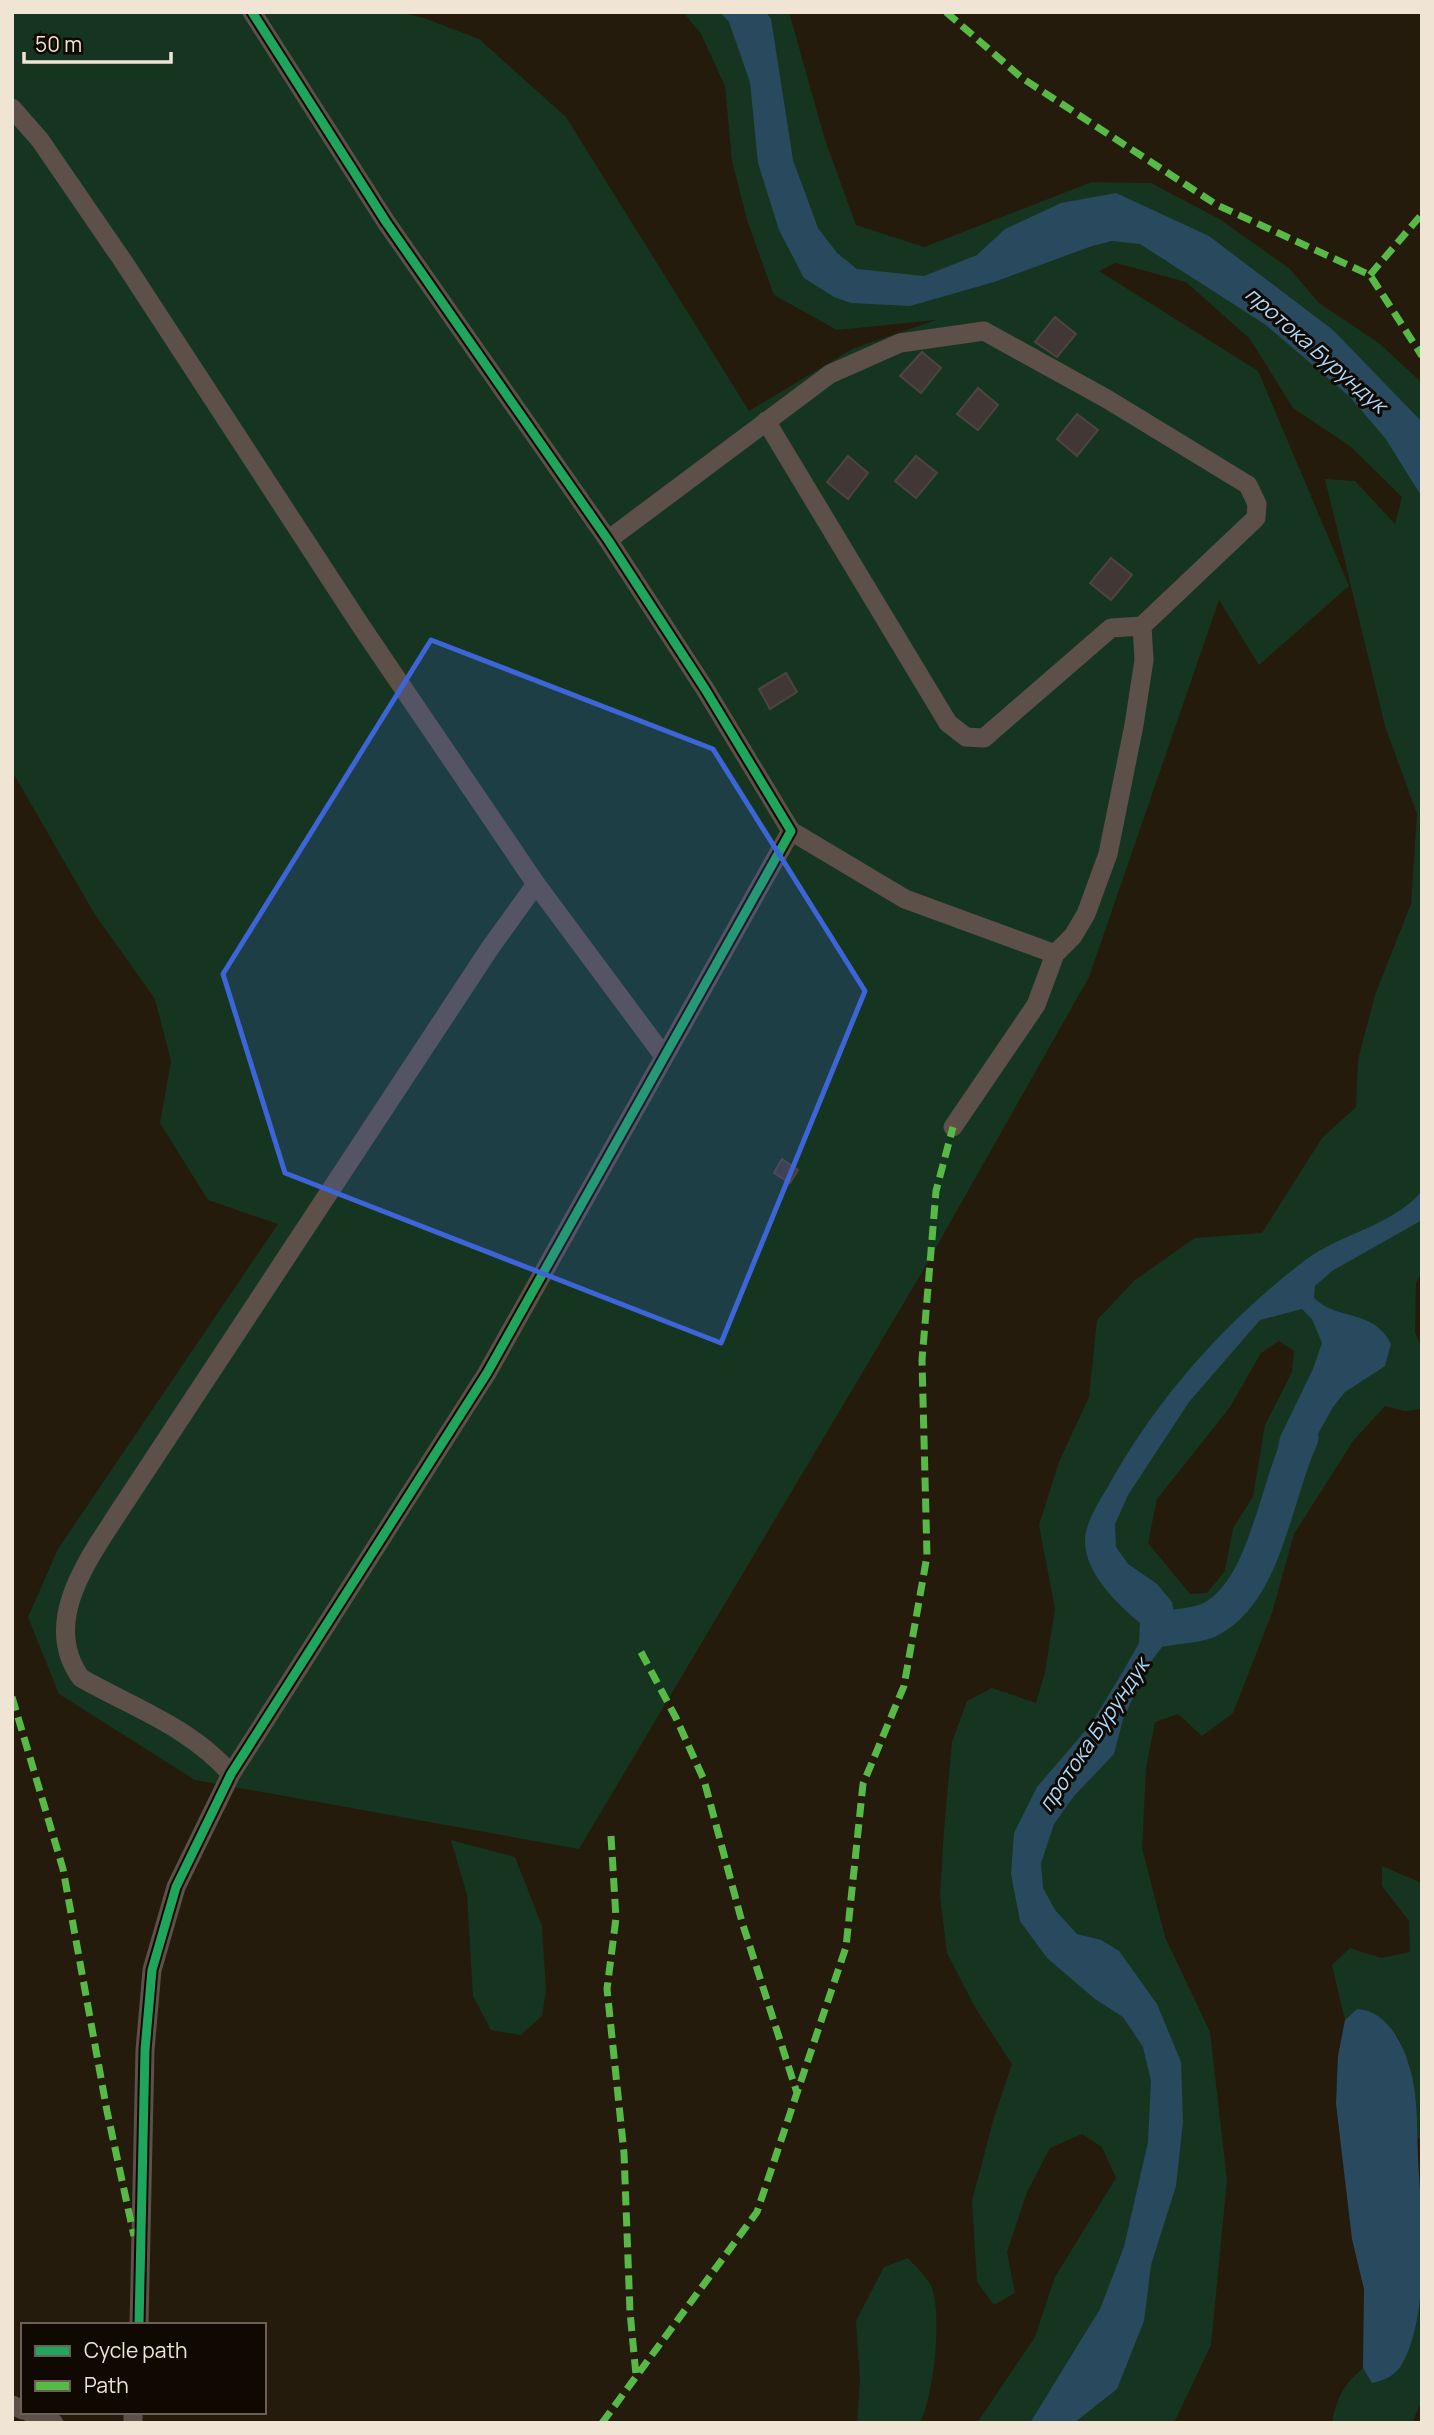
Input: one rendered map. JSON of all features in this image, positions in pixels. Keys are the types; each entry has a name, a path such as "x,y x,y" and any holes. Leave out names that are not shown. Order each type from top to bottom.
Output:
{"street":[{"path":"252,12 386,222 608,540 705,689 791,831 905,899 1055,954"},
{"path":"12,108 40,140 123,261 361,626 536,884 663,1055"},
{"path":"608,540 766,421 830,374 900,343 984,331 1046,363 1248,485 1254,494 1256,518 1142,625 1111,628 984,738 966,737 948,723 766,421"},
{"path":"953,1127 1036,1005 1055,954 1080,927 1108,854 1142,673 1142,625"},
{"path":"139,2323 145,2050 152,1970 176,1887 231,1774 487,1373 791,831"},
{"path":"231,1774 213,1753 190,1735 81,1678 71,1665 64,1641 63,1621 86,1562 482,960 536,884"},
{"path":"34,2414 54,2423"}],"highlighted area":[{"path":"431,640 713,749 865,991 721,1343 285,1173 223,974"}],"green space":[{"path":"12,12 397,12 424,18 479,39 566,117 749,411 852,349 936,320 837,330 774,295 748,223 732,161 725,86 701,34 683,12 789,12 825,140 856,225 924,247 1092,182 1151,183 1221,220 1290,269 1319,303 1380,344 1422,383 1422,1272 1416,1283 1415,1332 1422,1349 1422,1409 1405,1411 1385,1406 1353,1441 1294,1534 1272,1613 1233,1713 1202,1736 1178,1714 1155,1722 1146,1768 1142,1848 1165,1937 1210,2032 1227,2180 1211,2345 1174,2423 977,2423 1035,2337 1055,2277 1116,2178 1102,2147 1082,2134 1050,2148 1027,2192 1007,2252 1015,2293 994,2305 977,2282 972,2201 993,2121 1012,2064 976,2009 947,1953 940,1896 952,1742 967,1701 992,1688 1036,1703 1045,1672 1055,1609 1039,1525 1059,1462 1089,1397 1097,1320 1135,1280 1195,1238 1262,1233 1322,1138 1356,1107 1358,1060 1375,995 1411,904 1417,814 1385,726 1325,479 1355,481 1395,524 1402,497 1350,446 1293,408 1250,339 1186,282 1116,263 1099,271 1258,371 1349,586 1259,665 1219,600 1089,977 921,1274 579,1849 195,1780 59,1694 28,1617 58,1549 278,1224 208,1200 160,1123 171,1061 155,999 94,913 12,771","holes":["1279,1341 1294,1351 1292,1372 1265,1425 1253,1497 1233,1528 1225,1571 1207,1593 1190,1594 1148,1543 1157,1499 1230,1407 1261,1353"]},
{"path":"451,1840 515,1857 542,1926 546,1991 542,2016 521,2035 491,2030 473,1996 467,1895"},
{"path":"1382,1866 1422,1883 1422,2139 1417,2138 1410,2066 1398,2037 1357,2009 1345,2020 1332,1965 1350,1948 1381,1958 1410,1952 1409,1921 1382,1886"},
{"path":"908,2258 930,2284 935,2301 935,2356 925,2410 920,2423 857,2423 860,2382 856,2321 884,2267"},
{"path":"1422,2279 1422,2400 1412,2423 1332,2423 1336,2406 1350,2380 1363,2368 1373,2383 1414,2328"}],"water":[{"name":"протока Бурундук","path":"720,12 766,12 771,19 793,160 818,228 837,253 857,269 924,276 977,255 1005,229 1061,203 1116,193 1209,236 1333,330 1422,422 1422,497 1385,438 1350,397 1266,325 1140,244 1112,241 1092,246 994,282 910,306 851,303 834,297 804,278 779,230 758,163 750,82 729,22"},
{"name":"протока Бурундук","path":"1422,1191 1422,1220 1332,1271 1315,1286 1314,1298 1334,1310 1375,1325 1391,1344 1385,1366 1345,1392 1333,1407 1291,1482 1282,1481 1274,1472 1280,1437 1313,1369 1322,1343 1312,1319 1302,1309 1260,1320 1189,1402 1128,1495 1115,1524 1116,1547 1128,1564 1157,1584 1172,1602 1175,1621 1165,1643 1149,1664 1123,1719 1114,1754 1074,1796 1054,1824 1041,1863 1043,1888 1055,1910 1077,1934 1101,1940 1119,1951 1157,2004 1181,2062 1183,2121 1176,2186 1151,2265 1144,2321 1117,2389 1074,2423 1030,2423 1100,2309 1124,2247 1148,2142 1151,2081 1143,2047 1123,2017 1095,1999 1047,1958 1020,1921 1011,1874 1014,1833 1037,1787 1091,1724 1139,1643 1140,1623 1104,1587 1090,1565 1085,1541 1088,1526 1110,1483 1150,1420 1221,1335 1275,1284 1304,1261 1318,1251 1381,1222 1410,1203"},
{"path":"1357,2009 1377,2015 1385,2022 1398,2039 1407,2058 1416,2101 1421,2207 1421,2291 1411,2343 1396,2372 1372,2383 1363,2368 1364,2289 1352,2239 1336,2104 1338,2056 1345,2020"}],"building":[{"path":"1055,317 1076,334 1057,357 1035,342"},
{"path":"922,352 941,368 921,393 900,376"},
{"path":"978,388 998,405 978,430 957,414"},
{"path":"1077,414 1098,430 1077,456 1057,439"},
{"path":"848,456 868,473 848,499 827,482"},
{"path":"916,456 937,473 916,498 895,481"},
{"path":"1111,558 1132,575 1111,600 1090,583"},
{"path":"786,673 797,692 770,709 759,689"},
{"path":"782,1159 798,1170 790,1183 774,1173"}],"waterway":[{"path":"1163,1629 1211,1619 1230,1605 1245,1586 1267,1537 1301,1438"}],"marked path":[{"path":"946,12 1022,78 1217,205 1370,275 1422,356"},
{"path":"1370,275 1422,214"},
{"path":"602,2423 757,2212 846,1947 863,1784 904,1686 927,1556 922,1360 936,1191 953,1127"},
{"path":"641,1652 676,1718 704,1780 742,1922 797,2093"},
{"path":"12,1697 63,1869 107,2111 134,2236"},
{"path":"611,1836 616,1918 607,1989 624,2153 630,2312 636,2375"}],"cycle path":[{"path":"139,2323 145,2050 152,1970 176,1887 231,1774 487,1373 791,831 705,689 608,540 386,222 252,12"}]}
